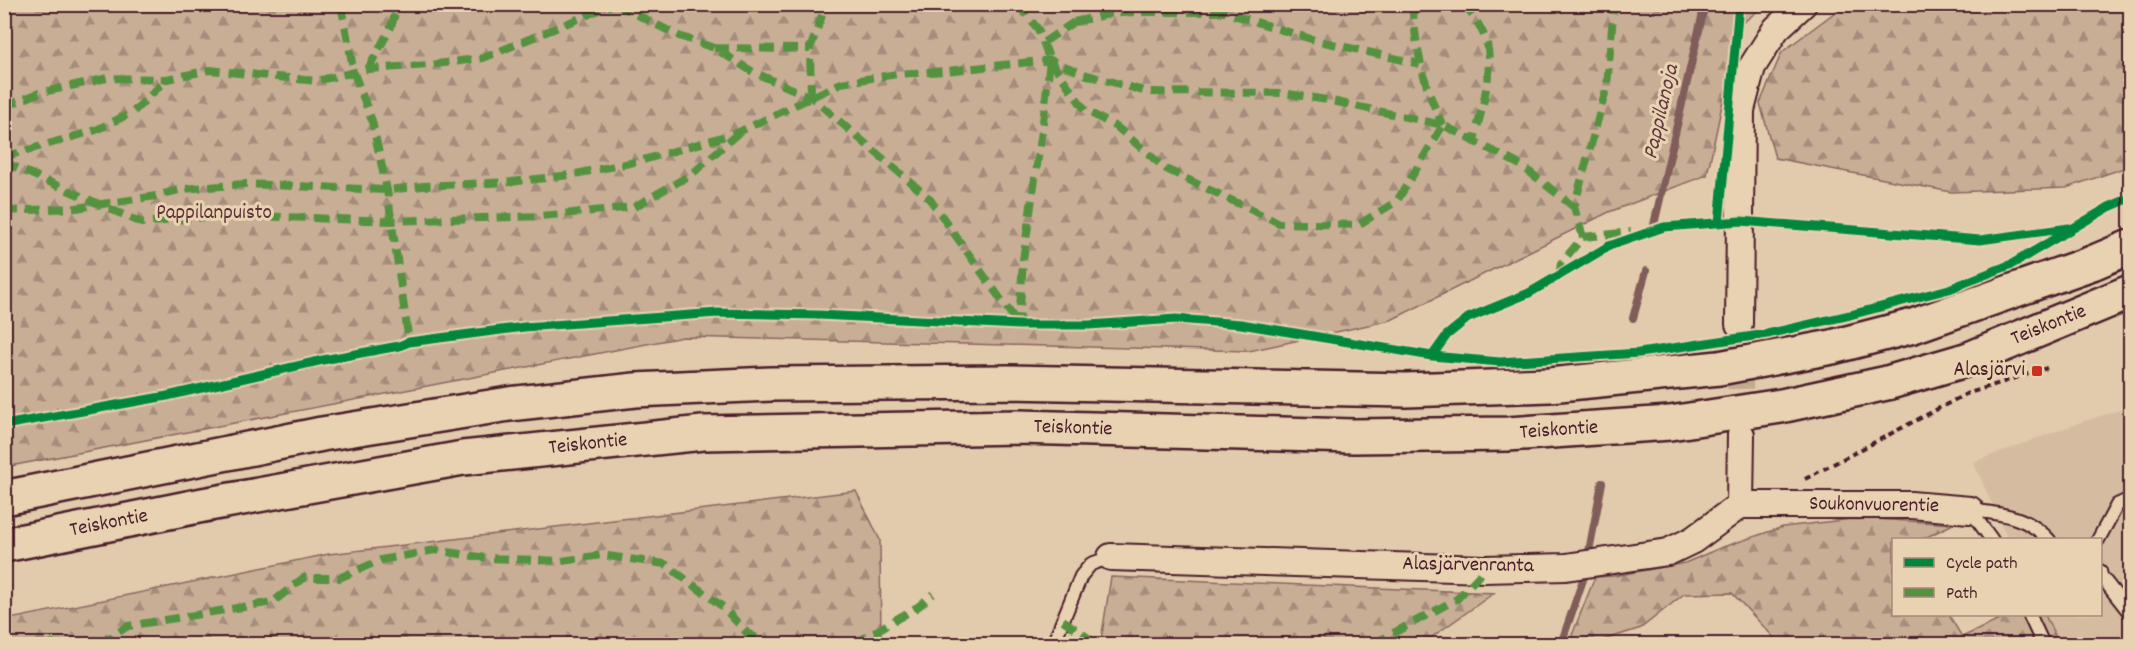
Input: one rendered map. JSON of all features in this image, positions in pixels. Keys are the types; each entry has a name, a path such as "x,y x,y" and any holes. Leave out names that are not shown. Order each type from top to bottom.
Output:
{"highway":[{"name":"Teiskontie","path":"4,498 322,434 509,404 635,390 771,384 1008,382 1406,390 1550,385 1719,368 1832,347 1913,326 2092,263 2130,247"},
{"name":"Teiskontie","path":"4,545 203,505 463,458 692,434 1018,428 1354,436 1508,434 1670,423 1781,406 1887,383 1969,359 2130,292"},
{"path":"1969,359 2003,364 2130,317"}],"street":[{"path":"1739,324 1741,110 1752,66 1776,29 1803,4"},
{"path":"1740,505 1741,435"},
{"name":"Soukonvuorentie","path":"1740,505 1911,505 1970,510"},
{"name":"Alasjärvenranta","path":"1111,557 1485,568 1566,567 1668,552 1693,540 1740,505"}],"lane":[{"path":"2099,538 2117,505 2130,499"},
{"path":"1970,510 2007,515 2026,521 2047,538"},
{"name":"Soukonvuorentie","path":"1970,510 1991,538"},
{"path":"1053,645 1081,576 1091,564 1111,557"},
{"path":"2102,577 2130,613"},
{"path":"2029,616 2043,645"}],"path":[{"path":"1801,481 1966,394 2047,368"}],"shaded area":[{"path":"2130,407 2130,644 2059,644 2045,616 2102,616 2102,538 2008,538 1973,462 2081,422"}],"green space":[{"name":"Pappilanpuisto","path":"5,4 1765,5 1734,30 1726,86 1707,175 1609,212 1391,320 1249,351 683,337 5,467"},
{"path":"1846,4 2130,5 2130,166 2066,188 1951,192 1775,158 1760,103 1782,52"},
{"path":"856,491 880,540 881,644 5,644 5,620 329,554"},
{"path":"1861,518 1953,524 1925,538 1892,538 1892,616 1950,616 1962,637 2008,616 2045,616 2059,644 1780,644 1732,593 1684,594 1641,628 1591,644 1575,644 1572,635 1595,577 1614,576 1685,563 1720,548 1783,527"},
{"path":"1111,577 1494,593 1422,644 1022,644 1101,640"}],"waterway":[{"name":"Pappilanoja","path":"1653,229 1705,4"},
{"name":"Pappilanoja","path":"1633,318 1646,271"},
{"name":"Pappilanoja","path":"1589,551 1602,483"},
{"name":"Pappilanoja","path":"1561,644 1585,574"}],"tunnel":[{"path":"1739,324 1741,429"}],"marked path":[{"path":"341,4 354,73 372,121 387,190 409,342"},
{"path":"368,69 391,27 398,4"},
{"path":"4,107 39,93 107,78 167,79 210,70 316,81 368,69 429,65 483,58 614,4"},
{"path":"616,4 679,36 714,48 753,72 811,97 929,198 1019,325"},
{"path":"811,97 810,49 826,4"},
{"path":"1017,4 1038,29 1050,60 1023,260 1019,325"},
{"path":"1044,42 1074,22 1074,4"},
{"path":"1412,4 1422,66 1430,96 1443,125"},
{"path":"1463,4 1483,33 1489,55 1488,80 1474,141"},
{"path":"1559,276 1561,263 1583,237 1574,207 1607,86 1614,4"},
{"path":"1074,22 1109,14 1133,12 1224,12 1311,39 1420,64"},
{"path":"714,48 810,49"},
{"path":"1050,60 1085,110 1118,128 1166,169 1279,223 1358,225 1397,201 1443,125"},
{"path":"4,211 76,208 156,196 183,189 246,184 387,190 511,182 570,175 640,161 739,132 841,83 897,74 1050,60 1084,74 1147,92 1283,93 1443,125 1522,166 1574,207"},
{"path":"4,157 96,130 133,112 167,79"},
{"path":"4,162 142,223 229,215 391,221 541,216 634,207 692,174 738,133"},
{"path":"1583,237 1631,232"},
{"path":"100,644 128,626 273,602 303,578 339,578 381,560 435,550 486,558 562,561 601,555 665,564 723,607 747,633 768,644"},
{"path":"1373,644 1457,599 1485,569"},
{"path":"854,644 919,606 933,594"},
{"path":"1063,620 1091,640 1093,644"},
{"path":"50,644 61,644"}],"cycle path":[{"path":"1719,223 1739,4"},
{"path":"4,425 167,396 409,342 524,327 718,313 819,315 1019,325 1089,325 1176,319 1241,324 1432,356 1500,362 1639,353 1767,334 1949,289 2012,264 2109,207 2130,198"},
{"path":"1432,356 1447,335 1468,318 1529,293 1609,246 1664,227 1741,221 1980,240 2069,228"}],"place":[{"name":"Alasjärvi","path":"2037,371"}]}
